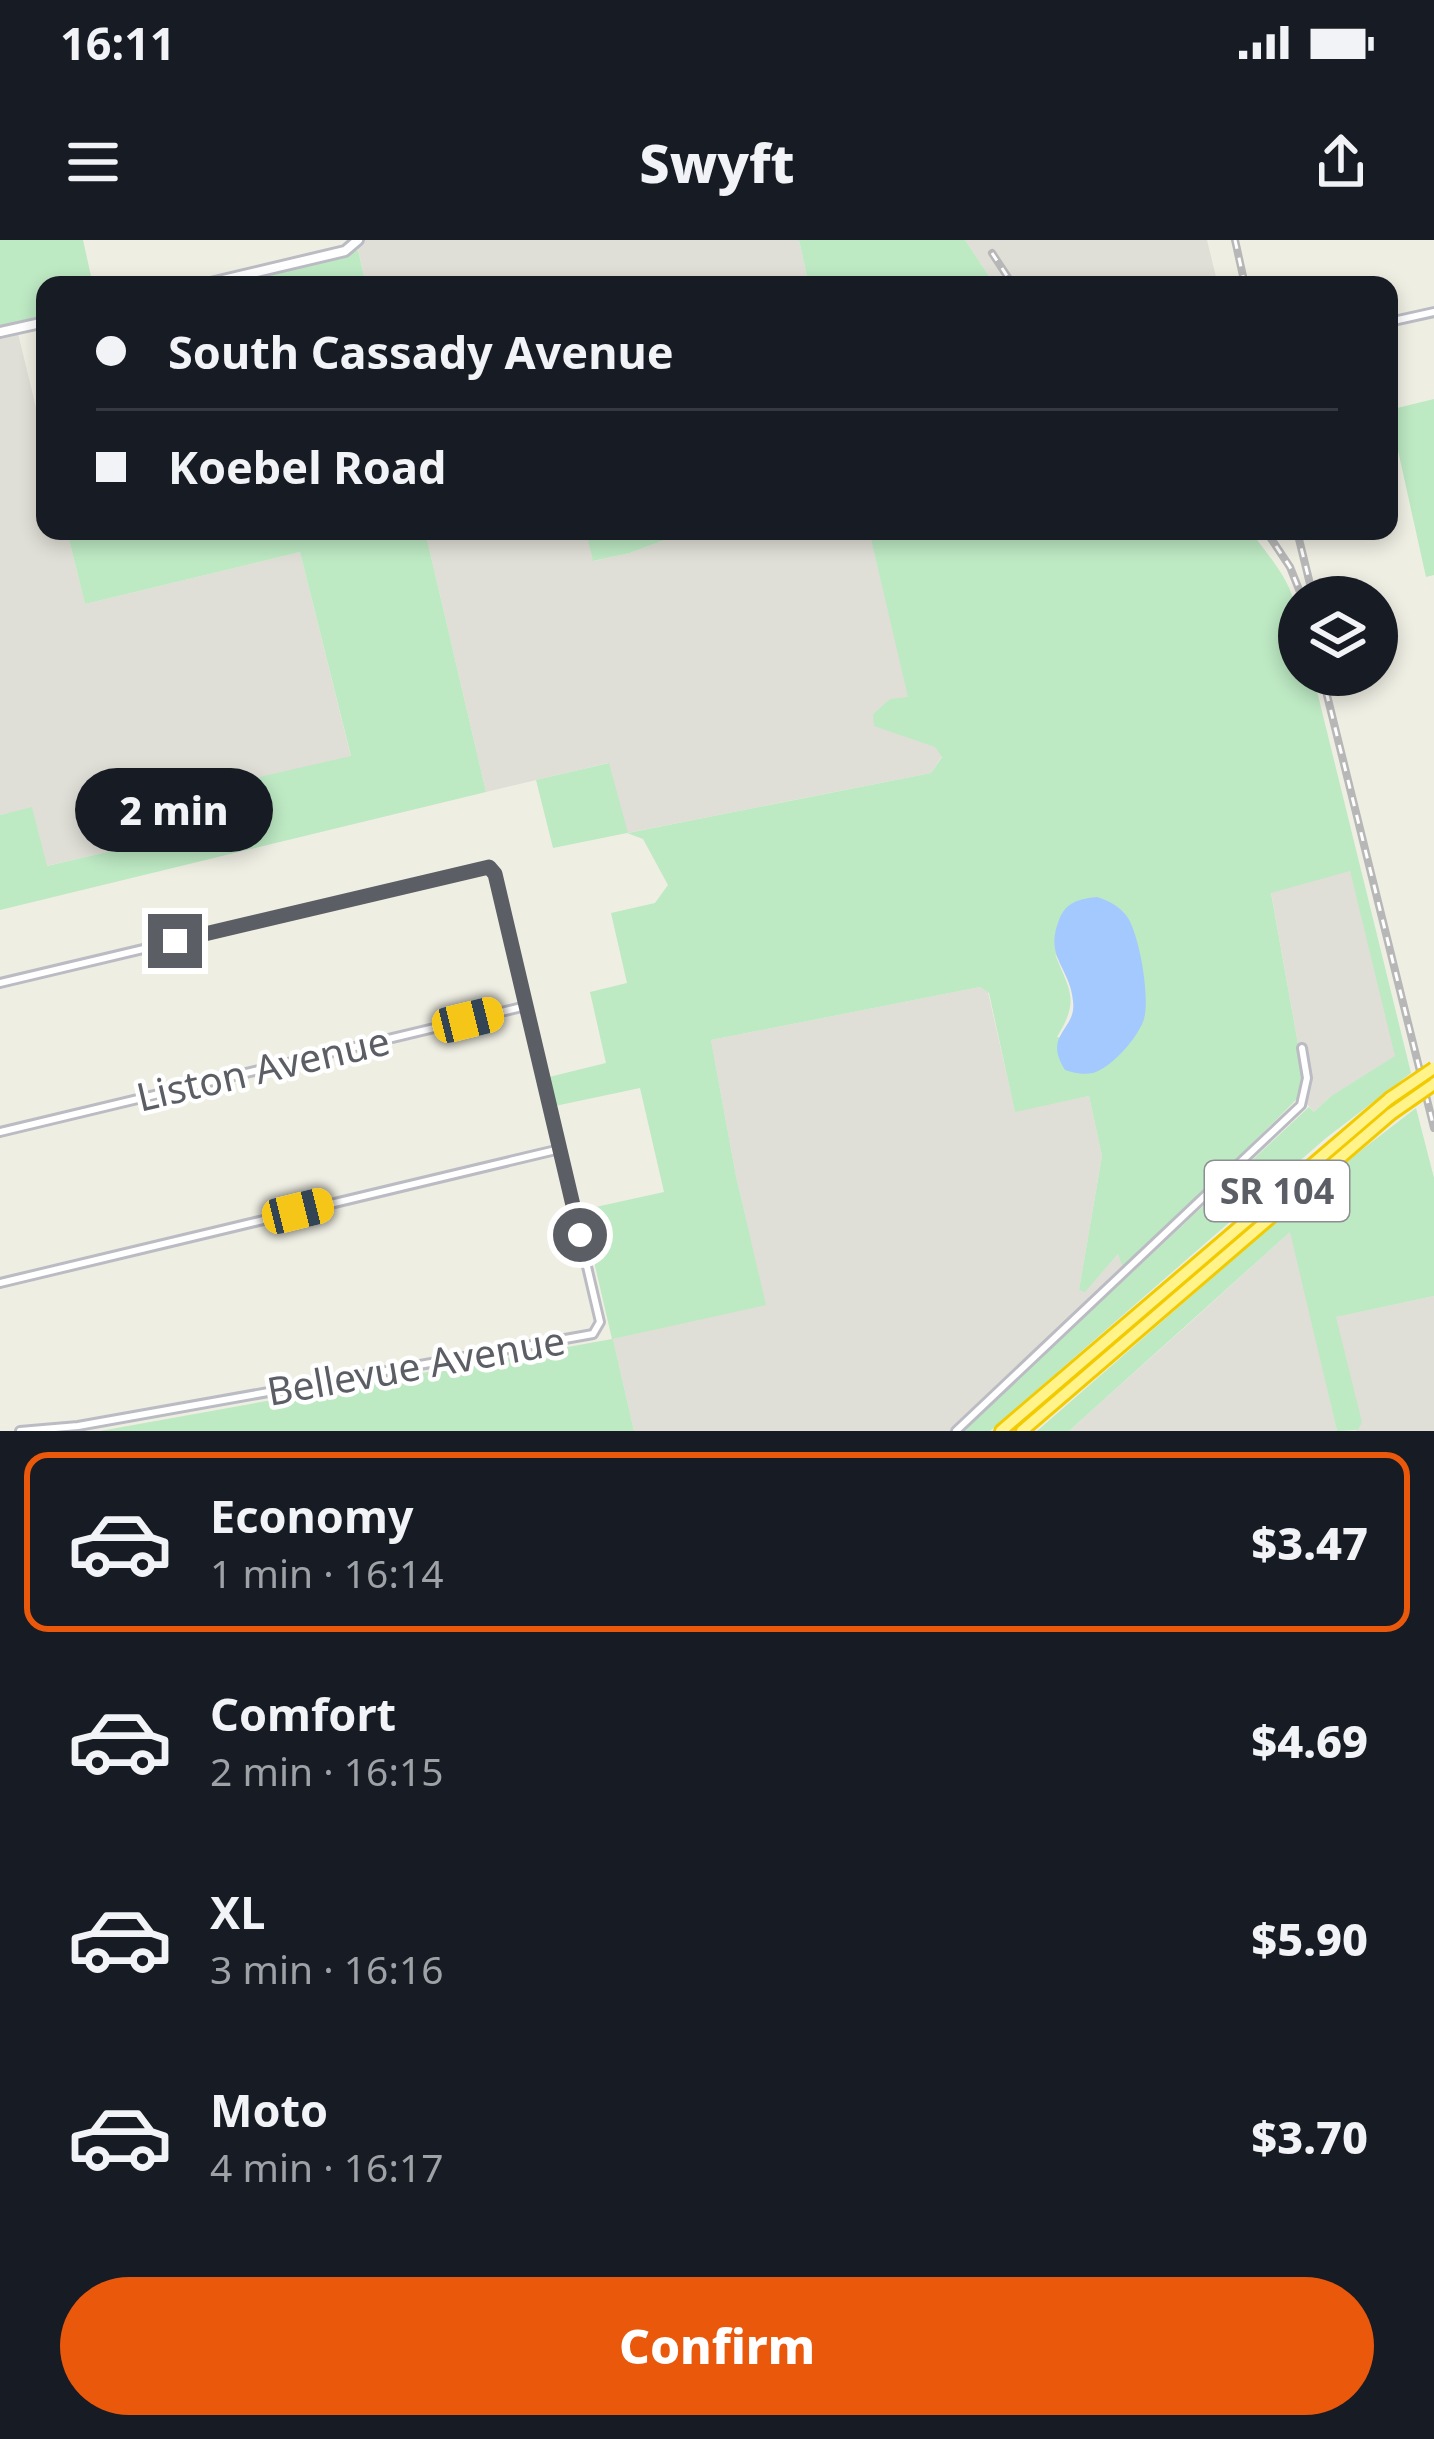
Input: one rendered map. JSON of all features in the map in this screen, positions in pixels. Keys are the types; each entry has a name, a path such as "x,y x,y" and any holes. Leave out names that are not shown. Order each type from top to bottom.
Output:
{"highway":[{"name":"SR 104","path":"1001,1431 1390,1097 1434,1068"},
{"name":"SR 104","path":"1022,1431 1391,1114 1434,1084"}],"street":[{"path":"240,276 344,251 358,240"},
{"path":"1398,320 1434,312"},
{"path":"0,332 36,324"},
{"path":"0,983 489,867 495,874 560,1149 0,1283"},
{"name":"Liston Avenue","path":"0,1132 526,1006"},
{"path":"956,1431 1301,1106 1307,1078 1302,1048"},
{"name":"Bellevue Avenue","path":"20,1431 78,1426 368,1376 597,1331 600,1322 560,1149"}],"shaded area":[{"path":"356,240 799,240 807,276 364,276"},
{"path":"965,240 1207,240 1216,276 989,276"},
{"path":"16,325 36,408 36,540 69,540 85,604 300,552 351,757 129,807 138,845 46,866 32,808 0,815 0,329"},
{"path":"427,540 588,540 594,561 664,540 871,540 909,698 890,700 873,714 935,746 942,756 931,773 627,833 608,763 486,792"},
{"path":"1350,870 1396,1056 1331,1096 1314,1112 1300,1096 1303,1072 1271,892"},
{"path":"980,987 988,992 1015,1111 1089,1096 1102,1156 1079,1290 1085,1291 1119,1253 1127,1279 963,1431 634,1431 613,1339 765,1304 711,1040"},
{"path":"1291,1231 1337,1431 1069,1431 1193,1320"},
{"path":"1434,1296 1434,1431 1355,1431 1335,1317"}],"green space":[{"path":"0,240 83,240 91,276 36,276 36,320 0,329"},
{"path":"799,240 965,240 989,276 807,276"},
{"path":"358,250 364,276 262,276"},
{"path":"1434,399 1434,575 1426,577 1398,451 1398,408"},
{"path":"69,540 427,540 486,792 0,910 0,815 32,807 47,866 137,845 128,807 351,756 300,552 85,604"},
{"path":"588,540 664,540 630,553 593,561"},
{"path":"871,540 1257,540 1283,576 1278,576 1278,696 1318,696 1411,1073 1326,1138 990,1431 963,1431 1309,1107 1314,1112 1395,1056 1350,871 1271,893 1303,1072 1300,1096 1124,1270 1118,1254 1085,1292 1079,1290 1102,1156 1089,1096 1015,1112 989,993 980,987 711,1040 766,1305 613,1339 634,1431 100,1431 612,1339 582,1210 664,1192 640,1088 555,1106 549,1077 606,1063 590,992 627,983 611,913 655,903 668,885 643,839 627,833 553,848 536,780 609,763 628,833 931,773 942,757 935,747 874,726 873,714 890,699 908,697","holes":["1055,954 1125,1049 1057,1037 1070,996"]},
{"path":"1416,1108 1434,1178 1434,1296 1336,1317 1362,1422 1358,1430 1337,1431 1290,1232 1069,1431 1037,1431 1333,1172"}],"water":[{"path":"1097,897 1121,910 1132,927 1143,968 1146,1009 1141,1027 1123,1051 1100,1070 1082,1074 1065,1070 1059,1058 1058,1040 1070,1019 1073,1001 1054,943 1069,905"}],"railway":[{"path":"1235,240 1243,276"},
{"path":"992,253 1007,276"},
{"path":"1272,540 1294,576"},
{"path":"1299,540 1308,576"},
{"path":"1327,696 1434,1128"}],"route":[{"path":"175,941 489,867 495,874 580,1235"}]}
